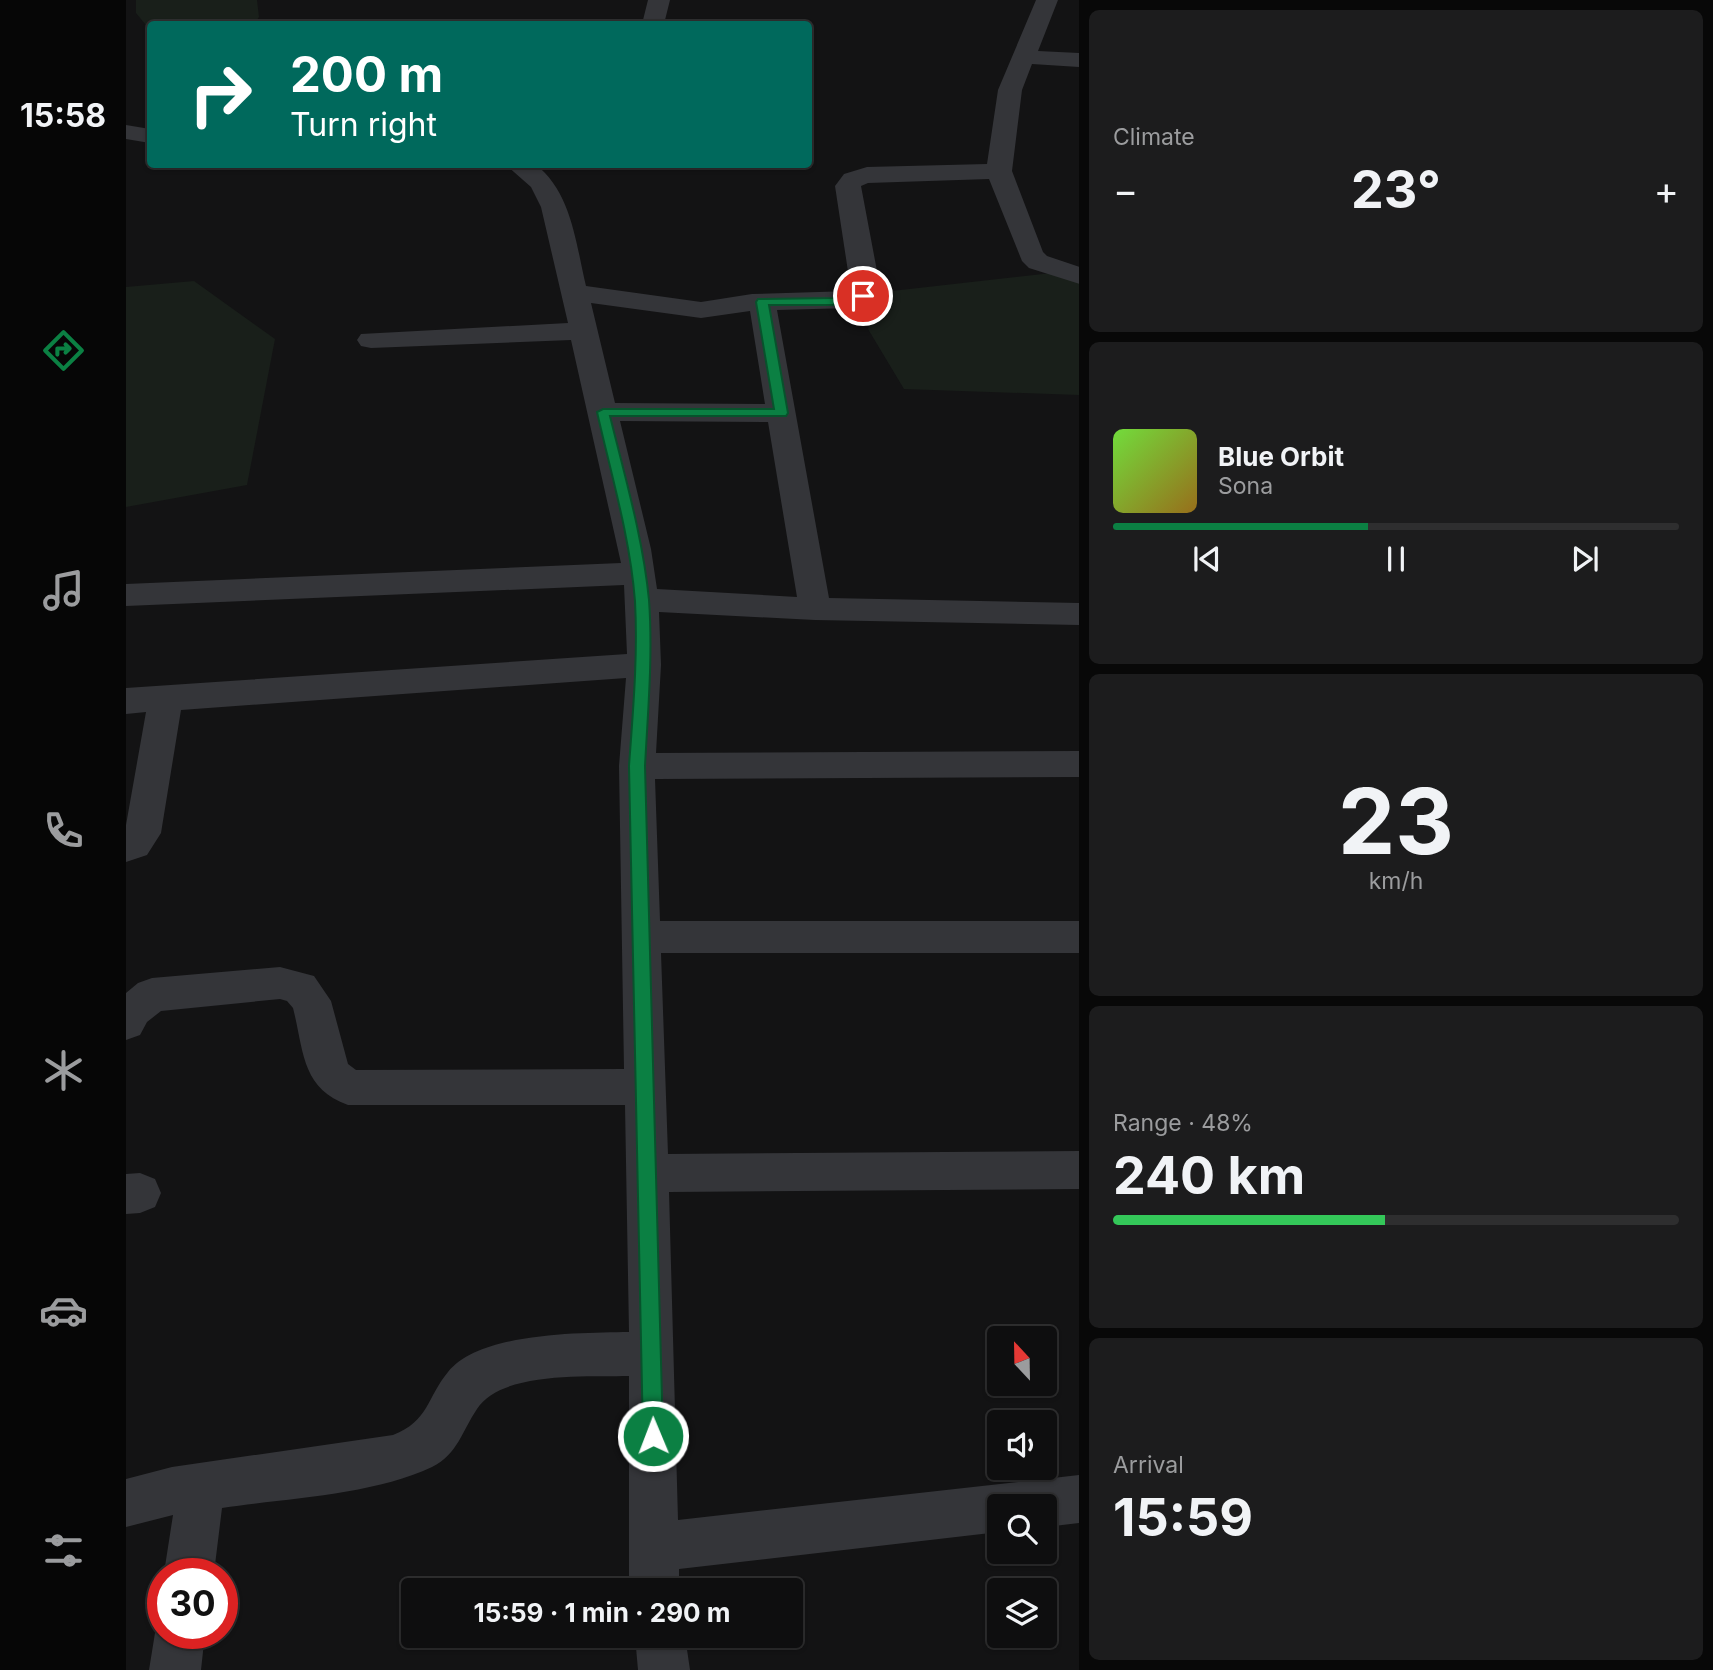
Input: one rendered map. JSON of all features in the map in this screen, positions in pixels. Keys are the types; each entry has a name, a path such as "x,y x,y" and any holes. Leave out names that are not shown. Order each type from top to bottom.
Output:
{"street":[{"path":"654,21 659,0"},
{"path":"1047,0 1007,100 999,171 1031,255 1038,262 1079,276"},
{"path":"1023,57 1079,60"},
{"path":"126,132 147,136"},
{"path":"523,168 538,178 548,191 554,207 603,412 640,586 644,665 637,766 652,1353 654,1569 987,1510"},
{"path":"575,293 701,310 762,302 834,301 863,296 866,287 848,186 853,179 867,175 999,171"},
{"path":"762,302 815,608"},
{"path":"371,340 583,331"},
{"path":"603,412 781,413"},
{"path":"126,595 640,586 815,608 1079,614"},
{"path":"126,701 644,665"},
{"path":"126,848 134,845 144,833 166,699"},
{"path":"637,766 1079,764"},
{"path":"641,937 1079,937"},
{"path":"126,1023 133,1010 152,995 280,983 300,988 311,1001 330,1074 348,1087 645,1087"},
{"path":"647,1173 1079,1170"},
{"path":"126,1503 201,1487 393,1459 422,1448 441,1430 454,1401 470,1381 495,1366 523,1360 652,1353"},
{"path":"191,1558 201,1487"},
{"path":"1057,1502 1079,1499"},
{"path":"661,1648 664,1670"},
{"path":"175,1670 178,1649"}],"shaded area":[{"path":"136,0 257,0 259,17 256,21 147,21 147,26 136,13"},
{"path":"1070,271 1079,278 1079,395 904,389 868,329 883,292"},
{"path":"194,281 275,339 247,485 126,507 126,287"}],"route":[{"path":"653,1436 637,766 644,665 642,600 635,549 603,412 781,413 762,302 852,300 863,296"}]}
